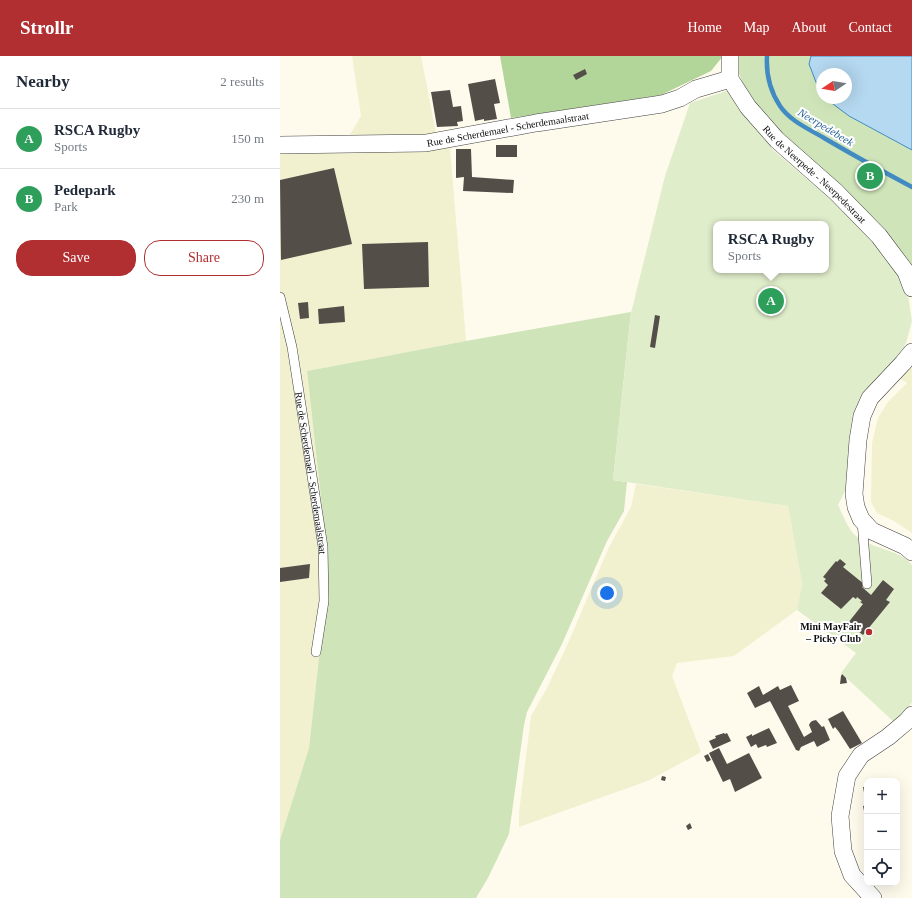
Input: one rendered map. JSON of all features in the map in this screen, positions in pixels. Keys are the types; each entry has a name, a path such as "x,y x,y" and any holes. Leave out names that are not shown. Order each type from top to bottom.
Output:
{"street":[{"path":"730,56 730,79"},
{"name":"Rue de Scherdemael - Scherdemaalstraat","path":"280,145 426,144 536,123 662,104 680,98 696,88 730,79"},
{"name":"Rue de Neerpede - Neerpedestraat","path":"730,79 748,107 777,140 836,192 879,236 906,272 912,288"},
{"path":"912,352 870,398 862,416 858,440 854,494 856,508 861,519 872,531 905,546 912,552"},
{"path":"873,898 852,875 843,851 840,816 847,776 861,754 888,737 908,721 912,715"}],"lane":[{"name":"Rue de Scherdemael - Scherdemaalstraat","path":"280,297 292,347 323,547 324,601 316,652"},
{"path":"861,519 867,584"}],"green space":[{"path":"352,56 421,56 437,138 348,138 361,116"},
{"path":"500,56 723,56 711,71 661,95 511,118"},
{"path":"738,56 912,56 912,267 812,161 772,123 748,94 735,65"},
{"path":"729,90 773,150 834,202 885,255 907,289 912,321 906,343 894,364 860,398 853,422 846,489 838,505 852,532 861,540 893,552 907,560 912,565 912,702 895,723 841,673 856,653 797,610 802,584 788,506 613,480 631,313 665,176 690,103"},
{"path":"450,147 466,341 307,371 326,543 321,640 309,748 280,840 280,148"},
{"path":"631,312 613,480 627,482 624,511 607,541 562,644 527,712 509,834 488,878 476,898 280,898 280,840 309,748 321,640 326,543 307,371"},
{"path":"912,363 912,533 894,521 877,513 871,502 872,443 878,418 888,402 907,383 899,378"},
{"path":"636,484 788,506 802,584 797,610 734,656 677,663 672,676 701,752 650,780 519,827 519,813 531,716 547,688 569,641 608,549 631,507"}],"water":[{"path":"811,56 912,56 912,150 849,116 833,104 852,104 852,68 816,68 816,82 809,64"}],"building":[{"path":"585,69 587,74 576,80 573,75"},
{"path":"495,79 500,103 494,104 497,119 475,121 468,84"},
{"path":"450,90 453,107 461,106 463,121 457,122 458,126 437,127 431,92"},
{"path":"496,145 517,145 517,157 496,157"},
{"path":"456,149 471,149 472,177 514,180 513,193 463,191 464,177 456,178"},
{"path":"334,168 352,244 281,260 280,180"},
{"path":"428,242 429,287 364,289 362,244"},
{"path":"308,302 309,318 300,319 298,303"},
{"path":"344,306 345,322 319,324 318,309"},
{"path":"655,315 660,316 655,348 650,347"},
{"path":"840,559 846,564 843,567 864,584 862,587 871,595 883,580 894,589 886,600 890,602 863,635 848,623 863,604 860,602 862,601 857,597 856,599 853,597 841,609 821,593 828,585 824,581 826,579 823,577 836,561 837,562"},
{"path":"310,564 309,578 280,582 280,568"},
{"path":"842,674 846,678 847,683 840,684"},
{"path":"791,685 799,701 788,706 804,737 812,732 809,725 812,721 816,720 822,727 824,726 830,740 817,747 814,741 801,747 799,751 796,750 770,701 755,708 747,693 759,686 763,695 778,686 780,690"},
{"path":"843,711 862,743 850,749 835,727 833,729 828,719"},
{"path":"769,728 777,743 767,747 766,745 758,748 756,744 751,747 746,737 752,734 752,736"},
{"path":"727,733 731,741 713,749 709,741 716,738 715,736"},
{"path":"719,748 727,764 749,753 762,778 735,792 730,779 723,782 709,753"},
{"path":"708,754 711,760 707,762 704,756"},
{"path":"662,776 666,777 665,781 661,780"},
{"path":"690,823 692,828 688,830 686,826"}],"waterway":[{"name":"Neerpedebeek","path":"767,56 767,69 771,88 780,106 789,116 806,128 912,187"}],"place":[{"name":"Pedepark","path":"870,176"},
{"name":"RSCA Rugby","path":"771,301"},
{"name":"Mini MayFair – Picky Club","path":"869,632"}]}
